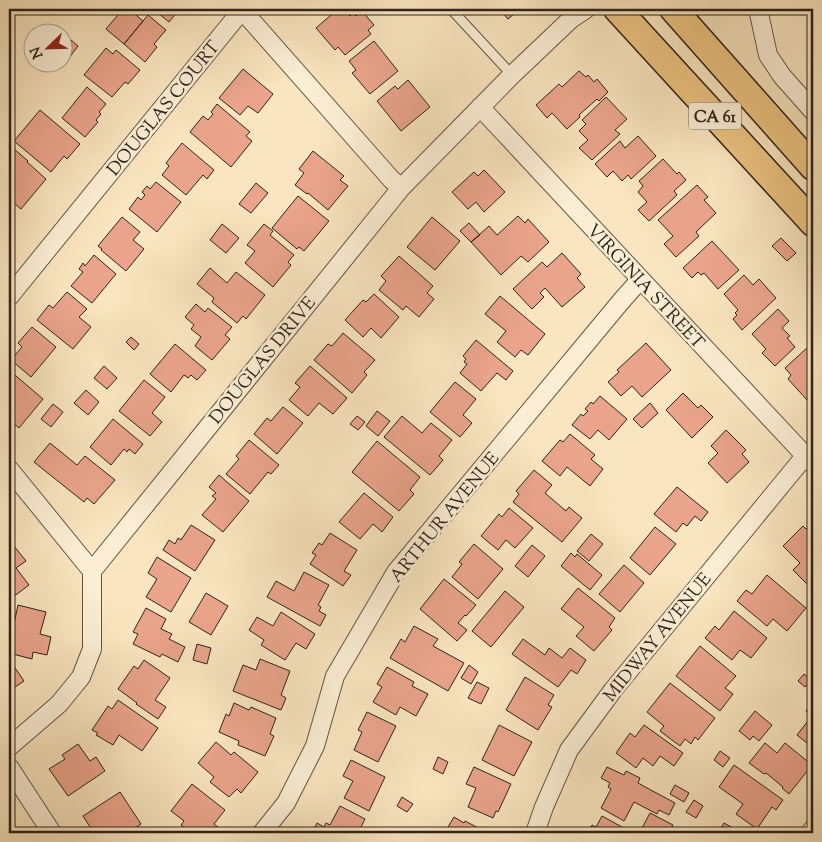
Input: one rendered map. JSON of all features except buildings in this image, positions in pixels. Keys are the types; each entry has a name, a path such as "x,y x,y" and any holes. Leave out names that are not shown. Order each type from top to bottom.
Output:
{"main road":[{"name":"CA 61","path":"617,9 813,223"},
{"name":"CA 61","path":"674,9 813,167"}],"street":[{"name":"DOUGLAS DRIVE","path":"92,571 401,188 512,76 571,19 586,9"},
{"path":"758,9 768,55 782,76 813,111"},
{"name":"DOUGLAS COURT","path":"9,297 242,10 401,188"},
{"name":"VIRGINIA STREET","path":"480,107 809,460"},
{"name":"ARTHUR AVENUE","path":"262,833 286,803 315,746 334,676 396,572 640,280"},
{"name":"MIDWAY AVENUE","path":"535,833 544,807 570,750 613,690 809,460"},
{"path":"9,469 92,571 92,649 81,677 59,704 9,746"},
{"path":"9,767 52,833"},
{"path":"810,833 813,829"}],"lane":[{"path":"452,9 512,76"}]}
